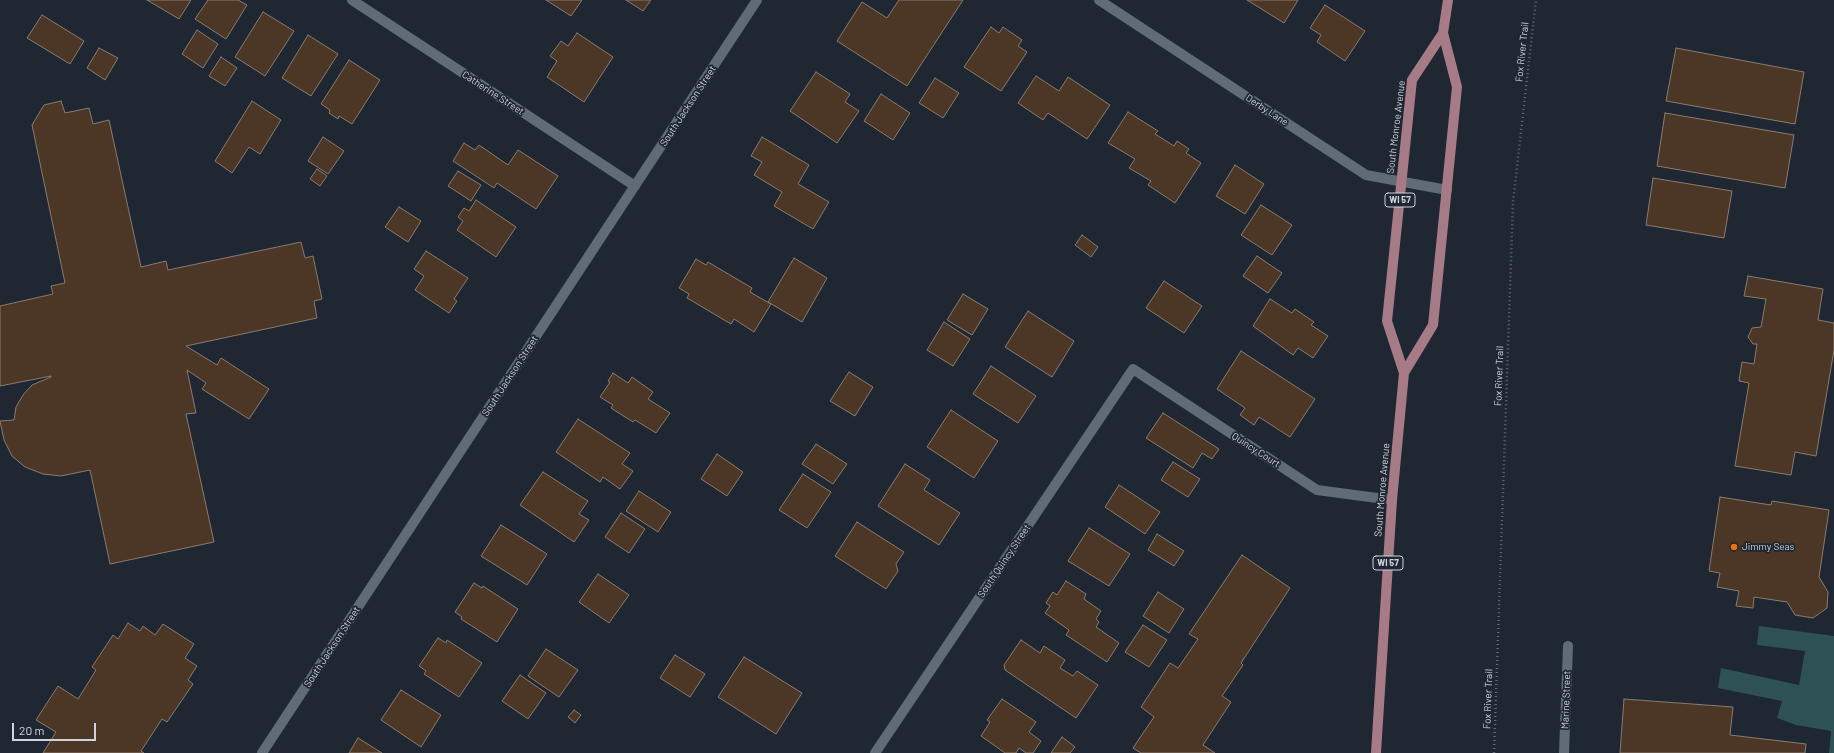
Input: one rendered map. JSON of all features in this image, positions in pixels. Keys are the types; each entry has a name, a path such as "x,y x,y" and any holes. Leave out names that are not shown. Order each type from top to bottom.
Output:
{"main road":[{"name":"South Monroe Avenue","path":"1404,373 1433,325 1457,87 1443,33 1448,0"},
{"name":"South Monroe Avenue","path":"1376,753 1392,500 1404,373 1387,321 1412,80 1443,33"}],"street":[{"name":"Catherine Street","path":"352,0 635,186"},
{"name":"South Jackson Street","path":"262,753 757,0"},
{"name":"Derby Lane","path":"1100,0 1366,176 1447,190"},
{"name":"Quincy Court","path":"1133,369 1317,490 1392,500"},
{"name":"South Quincy Street","path":"875,753 1133,369"},
{"name":"Marine Street","path":"1564,753 1568,646"}],"path":[{"name":"Fox River Trail","path":"1494,753 1513,202 1536,0"}],"shaded area":[{"path":"1759,626 1834,636 1834,753 1829,753 1831,731 1796,725 1777,718 1782,701 1718,688 1721,668 1799,685 1805,651 1757,645"}],"building":[{"path":"147,0 191,0 179,19"},
{"path":"208,0 238,0 247,5 226,39 195,19"},
{"path":"546,0 582,0 571,16"},
{"path":"626,0 651,0 643,11"},
{"path":"899,0 963,0 907,86 837,41 862,2 887,18"},
{"path":"1247,0 1298,0 1284,23"},
{"path":"1325,5 1365,31 1345,61 1317,42 1321,35 1310,28"},
{"path":"263,12 294,31 265,76 235,57"},
{"path":"42,15 84,41 70,64 27,38"},
{"path":"991,27 999,33 1003,27 1022,40 1018,46 1027,52 1001,91 964,67"},
{"path":"197,30 218,44 203,68 182,54"},
{"path":"577,33 613,57 584,102 547,77 557,61 550,56 561,41 568,46"},
{"path":"308,35 338,54 311,96 282,78"},
{"path":"99,48 118,58 105,80 87,68"},
{"path":"1676,48 1804,72 1795,124 1666,101"},
{"path":"221,57 237,68 225,86 209,76"},
{"path":"349,60 380,80 352,124 339,116 338,119 329,113 330,110 321,104"},
{"path":"816,72 850,94 845,102 859,111 837,143 790,111"},
{"path":"1036,76 1059,91 1068,77 1110,105 1087,139 1048,113 1043,120 1018,103"},
{"path":"935,78 959,93 943,118 919,103"},
{"path":"881,94 910,113 893,140 864,121"},
{"path":"61,101 65,113 89,108 93,124 109,120 141,267 166,261 168,270 301,242 305,258 313,256 322,299 314,301 317,318 186,346 217,365 221,358 269,389 249,419 202,389 206,383 187,370 196,413 186,414 214,542 110,564 90,470 61,476 43,474 25,467 12,456 4,440 0,421 14,420 16,407 23,395 32,385 51,377 0,386 0,306 53,294 51,286 65,283 32,125 44,105"},
{"path":"252,101 281,120 260,154 249,147 232,173 215,161"},
{"path":"1128,112 1158,131 1155,134 1174,146 1177,141 1189,149 1186,153 1201,163 1175,203 1148,185 1151,181 1129,168 1135,159 1108,143"},
{"path":"1665,113 1794,135 1785,188 1657,166"},
{"path":"323,137 344,151 328,174 308,161"},
{"path":"762,137 809,165 798,184 829,202 813,229 774,206 782,192 754,175 762,162 751,156"},
{"path":"464,143 475,150 479,145 508,165 518,150 558,176 536,209 497,183 494,188 453,161"},
{"path":"1235,165 1264,184 1245,214 1216,196"},
{"path":"317,169 327,176 320,186 310,179"},
{"path":"458,171 481,185 471,201 448,186"},
{"path":"1653,178 1732,191 1724,238 1646,225"},
{"path":"476,200 516,227 496,257 457,230 463,221 458,217 464,208 469,211"},
{"path":"1261,205 1292,225 1272,255 1241,235"},
{"path":"399,207 421,221 408,242 385,227"},
{"path":"1082,235 1098,247 1091,257 1075,245"},
{"path":"426,251 468,278 454,299 457,301 449,313 415,290 424,276 414,269"},
{"path":"1257,256 1282,273 1268,293 1243,276"},
{"path":"794,258 827,278 802,322 768,302"},
{"path":"696,259 706,265 708,262 752,288 750,292 771,304 754,332 734,319 731,324 687,298 689,294 679,288"},
{"path":"1748,276 1823,289 1818,320 1834,323 1834,350 1816,456 1795,452 1791,475 1735,466 1749,383 1739,381 1742,362 1754,364 1757,344 1753,344 1748,337 1752,328 1761,327 1766,299 1744,296"},
{"path":"1164,281 1202,306 1184,333 1146,308"},
{"path":"963,294 988,309 972,335 947,320"},
{"path":"1270,299 1292,313 1295,309 1314,322 1311,325 1328,336 1313,358 1298,348 1293,355 1253,326"},
{"path":"1028,311 1074,341 1052,377 1005,347"},
{"path":"944,322 970,339 953,366 927,350"},
{"path":"1241,351 1315,399 1290,437 1259,417 1254,425 1240,415 1245,408 1217,389"},
{"path":"991,366 1036,396 1018,423 973,394"},
{"path":"849,372 873,387 855,416 830,401"},
{"path":"613,373 628,383 632,377 653,392 648,399 670,413 656,433 635,420 633,422 611,408 613,405 600,397 610,382 608,381"},
{"path":"951,410 998,441 974,478 927,447"},
{"path":"1163,413 1219,449 1212,459 1202,453 1193,468 1146,438"},
{"path":"578,419 630,453 622,464 633,471 620,489 603,477 600,482 556,452"},
{"path":"816,444 847,464 833,484 802,464"},
{"path":"717,454 743,472 727,496 701,479"},
{"path":"1173,462 1200,479 1188,497 1161,480"},
{"path":"905,464 930,480 924,490 960,513 939,545 878,506"},
{"path":"543,472 588,501 579,514 589,520 574,542 520,505"},
{"path":"803,474 831,492 807,528 779,510"},
{"path":"1119,485 1160,512 1145,534 1105,507"},
{"path":"639,491 671,512 658,532 626,511"},
{"path":"1720,497 1771,505 1772,501 1829,510 1819,577 1828,592 1827,608 1813,618 1795,615 1787,602 1754,597 1753,608 1736,606 1739,591 1717,587 1720,573 1709,571"},
{"path":"621,513 645,529 629,553 605,537"},
{"path":"857,522 904,552 896,564 898,571 886,589 835,556"},
{"path":"501,525 547,554 527,585 481,556"},
{"path":"1089,528 1130,554 1109,586 1068,561"},
{"path":"1157,534 1184,551 1174,566 1148,550"},
{"path":"1242,555 1290,588 1241,663 1243,665 1222,696 1231,702 1203,745 1215,753 1141,753 1133,748 1154,717 1141,707 1170,663 1178,668 1198,639 1189,634"},
{"path":"598,574 629,595 609,623 579,602"},
{"path":"1066,581 1086,594 1084,599 1101,611 1096,619 1099,622 1096,627 1119,643 1107,662 1066,635 1069,630 1045,613 1050,606 1046,603 1053,592 1057,595"},
{"path":"474,583 482,588 483,586 518,609 497,642 461,619 462,617 455,612"},
{"path":"1158,592 1184,609 1169,633 1143,616"},
{"path":"128,623 140,631 143,626 155,635 163,624 194,644 185,658 197,666 188,680 193,684 167,722 162,719 141,751 144,753 43,753 56,732 36,720 58,686 78,699 96,670 92,667 113,635 118,639"},
{"path":"1143,625 1167,640 1149,667 1125,652"},
{"path":"438,638 446,643 447,640 482,663 459,697 424,674 426,671 419,666"},
{"path":"1021,640 1040,653 1044,646 1065,660 1060,668 1073,676 1077,671 1098,685 1076,718 1005,670 1004,665"},
{"path":"546,649 578,670 559,697 528,676"},
{"path":"675,655 705,674 690,697 660,678"},
{"path":"744,657 802,693 776,734 718,697"},
{"path":"520,675 546,693 528,719 502,701"},
{"path":"401,690 441,715 421,747 381,720"},
{"path":"1002,699 1036,722 1029,732 1041,741 1033,753 1026,753 1019,748 1016,753 1005,753 981,736 990,722 987,720"},
{"path":"1624,699 1733,707 1730,735 1806,744 1805,753 1620,753"},
{"path":"574,710 581,715 575,723 568,717"},
{"path":"1062,737 1075,747 1070,753 1051,753"},
{"path":"358,738 382,753 349,753"}],"place":[{"name":"Jimmy Seas","path":"1734,547"}]}
